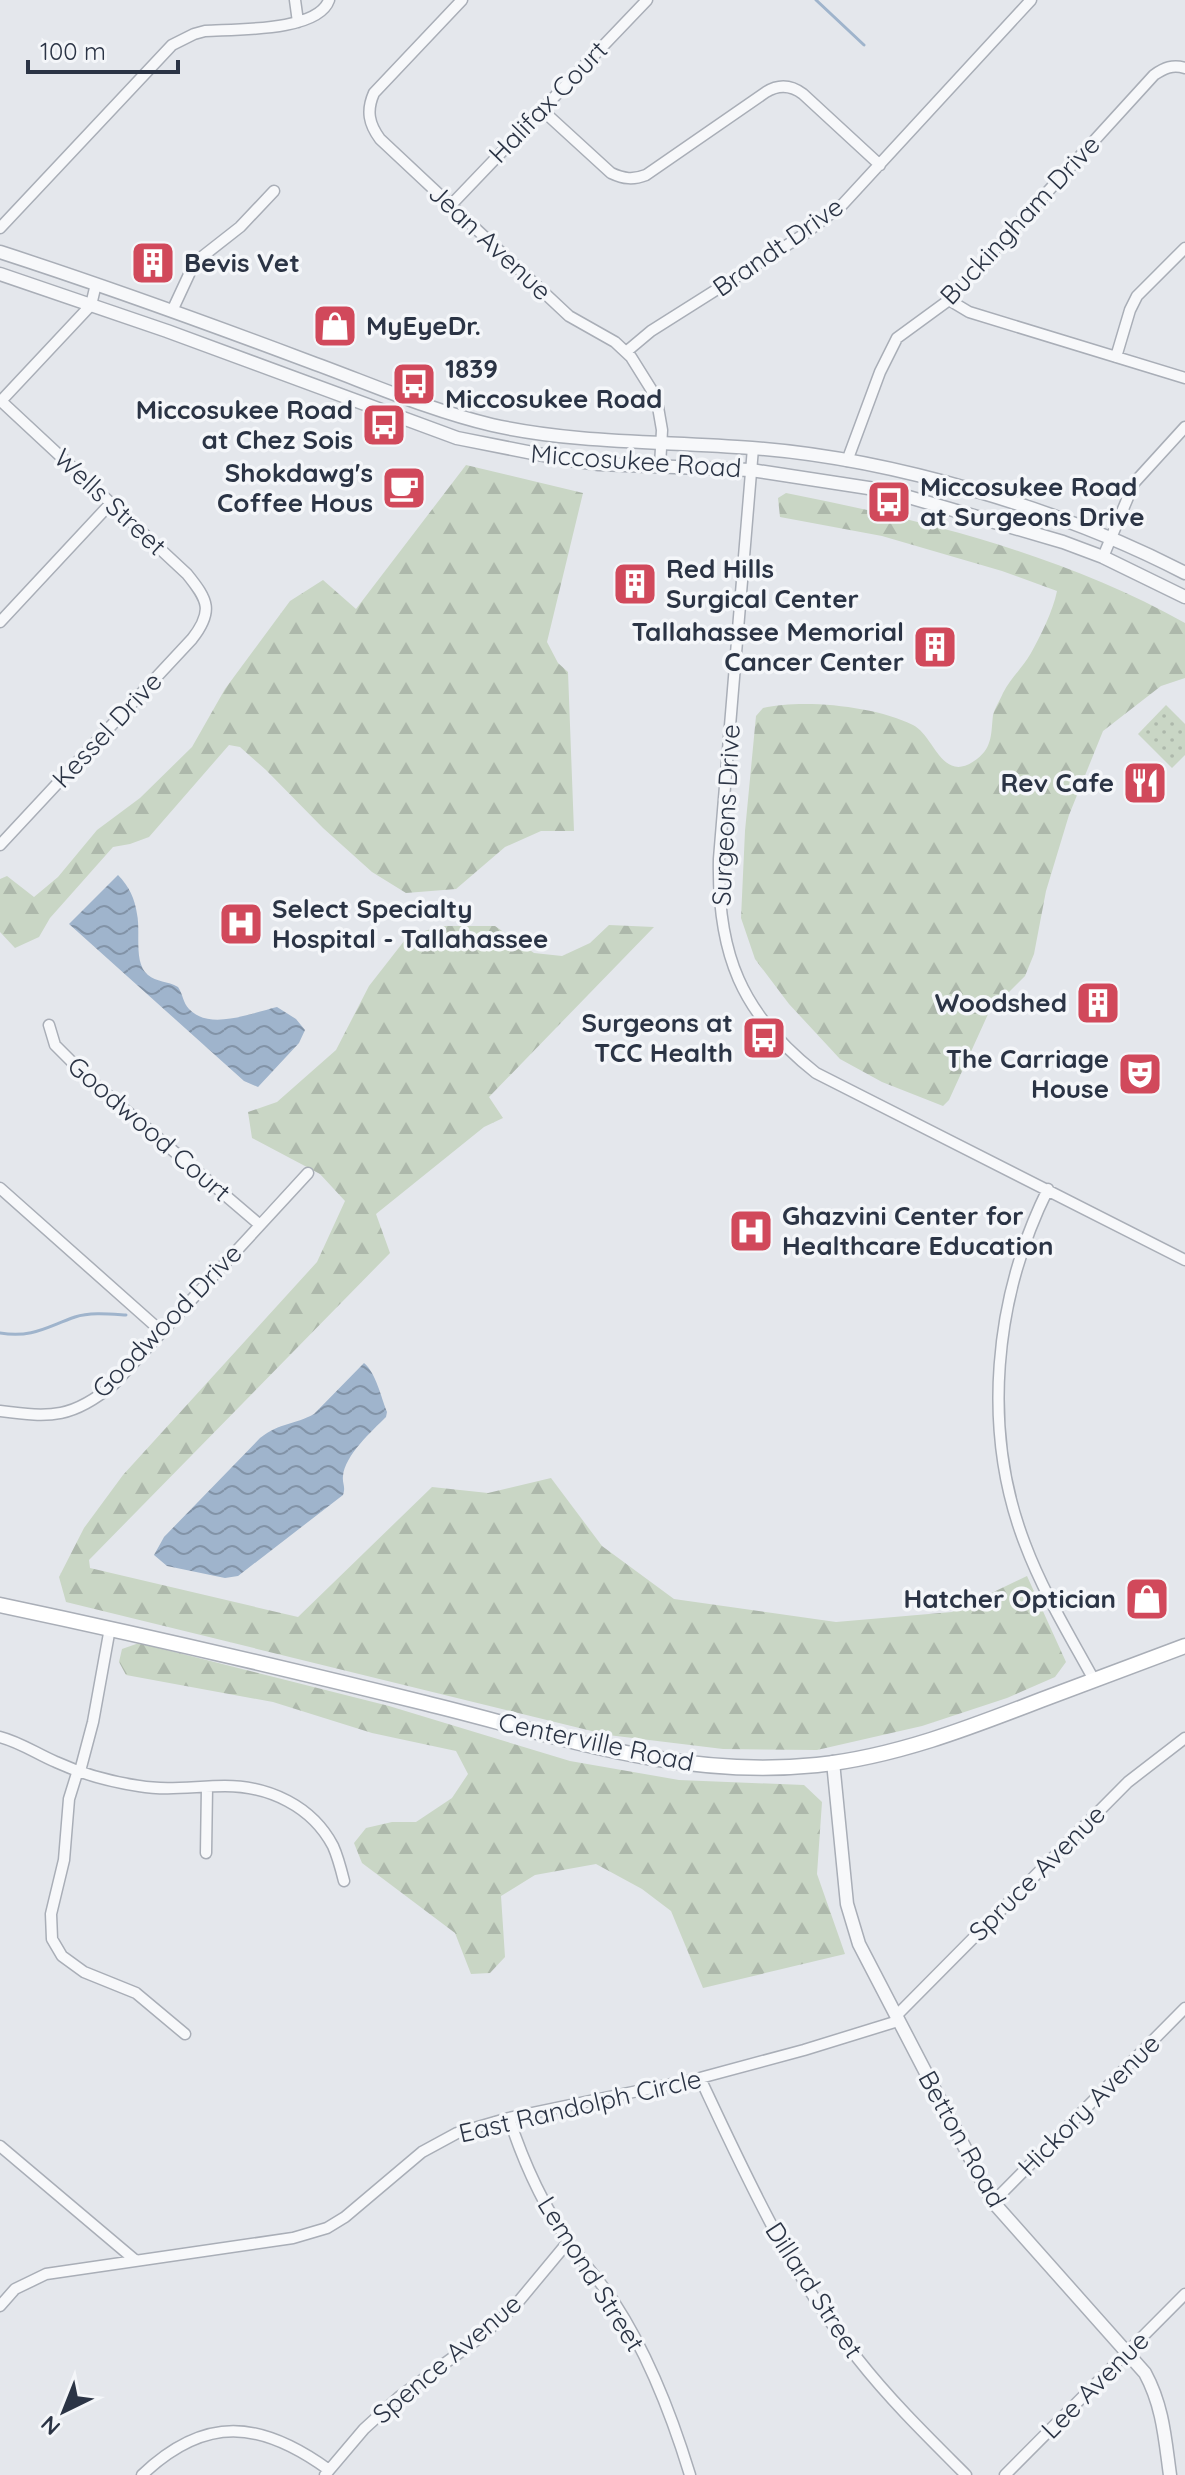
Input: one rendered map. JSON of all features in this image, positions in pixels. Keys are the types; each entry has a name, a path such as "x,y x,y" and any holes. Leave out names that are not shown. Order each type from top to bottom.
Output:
{"main road":[{"name":"Centerville Road","path":"0,1605 300,1672 653,1760 710,1767 751,1768 833,1762 899,1748 955,1732 1185,1646"}],"street":[{"path":"295,0 298,22"},
{"path":"0,228 172,45 205,31 298,22 321,12 329,0"},
{"name":"Jean Avenue","path":"462,0 374,93 370,103 371,127 380,139 569,316 604,335 626,352"},
{"name":"Halifax Court","path":"451,205 647,0"},
{"name":"Brandt Drive","path":"626,352 651,331 823,222 880,165 1031,0"},
{"name":"Buckingham Drive","path":"847,461 897,338 949,300 1154,75 1164,68 1185,68"},
{"path":"541,109 611,173 620,178 638,178 766,92 773,88 789,87 803,94 880,165"},
{"path":"172,311 192,268 240,227 274,191"},
{"path":"1116,357 1137,296 1185,248"},
{"name":"Miccosukee Road","path":"0,252 172,311 440,410 490,424 562,438 753,448 847,461 958,487 1111,538 1185,573"},
{"name":"Miccosukee Road","path":"0,274 469,441 527,454 599,464 751,470 888,491 1010,525 1103,557 1185,597"},
{"path":"0,401 91,305 96,284"},
{"path":"949,300 969,312 1185,378"},
{"path":"626,352 651,389 662,430 660,466"},
{"name":"Wells Street","path":"0,401 187,574 205,598 207,610"},
{"path":"431,429 440,410"},
{"path":"1103,557 1134,483 1185,427"},
{"name":"Surgeons Drive","path":"753,448 719,887 723,930 739,980 777,1038 816,1073 1185,1260"},
{"path":"0,622 111,503"},
{"name":"Kessel Drive","path":"0,845 192,639 202,627 207,610"},
{"name":"Goodwood Court","path":"49,1025 55,1045 88,1078 260,1225"},
{"name":"Goodwood Drive","path":"0,1411 50,1415 68,1413 87,1404 114,1384 308,1173"},
{"path":"0,1188 162,1332"},
{"path":"1048,1189 1023,1245 1005,1320 998,1383 1002,1447 1007,1480 1025,1545 1094,1680"},
{"path":"110,1628 93,1722 69,1799 64,1860 51,1914 52,1939 62,1956 84,1972 136,1993 185,2034"},
{"path":"0,1737 79,1770 140,1787 258,1789 294,1804 325,1833 334,1849 344,1881"},
{"name":"Spruce Avenue","path":"897,2018 1128,1782 1185,1738"},
{"name":"Betton Road","path":"833,1762 847,1904 859,1944 993,2202 1145,2373 1158,2401 1170,2475"},
{"path":"206,1853 207,1787"},
{"name":"Hickory Avenue","path":"993,2202 1185,2008"},
{"name":"East Randolph Circle","path":"0,2306 27,2281 46,2274 293,2238 327,2228 364,2203 422,2152 439,2141 476,2126 700,2078 804,2050 897,2018"},
{"name":"Dillard Street","path":"700,2078 756,2198 797,2270 845,2342 922,2431 966,2475"},
{"name":"Lemond Street","path":"509,2118 527,2172 568,2242 615,2303 654,2377 679,2438 690,2475"},
{"path":"0,2146 135,2260"},
{"name":"Spence Avenue","path":"327,2472 364,2429 399,2397 478,2339 514,2307 568,2242"},
{"name":"Lee Avenue","path":"1005,2475 1185,2294"},
{"path":"142,2475 176,2447 224,2431 240,2431 280,2441 303,2451 327,2472"}],"green space":[{"path":"466,465 583,493 547,642 558,663 568,672 574,831 541,831 505,847 456,889 406,893 372,872 266,770 240,747 229,745 149,837 113,847 50,918 39,937 15,948 0,932 0,879 7,876 34,897 58,877 97,830 140,798 192,747 225,689 290,601 323,580 356,609"},
{"path":"786,493 889,515 991,542 1090,577 1185,623 1185,678 1161,686 1103,731 1069,815 1046,891 1034,954 1025,976 989,1012 949,1100 943,1106 882,1082 840,1059 789,1004 755,959 741,918 745,831 756,716 763,708 798,704 839,706 879,713 913,725 947,763 955,767 965,766 986,749 995,710 1035,646 1050,615 1057,591 1002,571 882,536 780,517 778,498"},
{"path":"1166,705 1185,724 1185,755 1172,768 1138,734"},
{"path":"609,925 654,927 489,1097 503,1118 484,1127 376,1214 390,1253 89,1560 90,1568 298,1617 432,1487 488,1493 551,1478 602,1546 674,1599 836,1622 952,1612 1027,1576 1066,1662 1055,1677 1007,1698 922,1726 817,1750 723,1749 608,1735 66,1602 59,1577 84,1528 123,1475 317,1262 345,1201 320,1174 252,1138 248,1112 277,1102 336,1050 369,986 408,936 441,926 495,926 534,953 562,956 590,943"},
{"path":"139,1643 389,1706 570,1761 679,1780 804,1785 822,1802 817,1874 845,1954 703,1988 671,1911 642,1889 596,1864 535,1875 501,1896 505,1957 490,1973 471,1974 455,1933 362,1863 354,1843 366,1828 392,1822 416,1822 452,1798 468,1774 456,1751 372,1733 273,1702 126,1675 119,1662 122,1649"}],"water":[{"path":"118,875 135,903 143,970 151,977 178,987 189,1009 197,1015 219,1020 277,1007 296,1019 305,1030 299,1043 258,1087 244,1081 69,924"},
{"path":"364,1363 375,1379 387,1412 349,1460 343,1476 343,1495 238,1576 225,1578 167,1566 154,1555 164,1537 260,1438 274,1429 314,1414"}],"waterway":[{"path":"816,0 864,45"},
{"path":"0,1333 31,1333 87,1314 126,1315"}],"place":[{"name":"Bevis Vet","path":"153,263"},
{"name":"MyEyeDr.","path":"335,326"},
{"name":"1839 Miccosukee Road","path":"414,384"},
{"name":"Miccosukee Road at Chez Sois","path":"384,425"},
{"name":"Shokdawg's Coffee Hous","path":"404,488"},
{"name":"Miccosukee Road at Surgeons Drive","path":"889,502"},
{"name":"Red Hills Surgical Center","path":"635,584"},
{"name":"Tallahassee Memorial Cancer Center","path":"935,647"},
{"name":"Rev Cafe","path":"1145,783"},
{"name":"Select Specialty Hospital - Tallahassee","path":"241,924"},
{"name":"Woodshed","path":"1098,1003"},
{"name":"Surgeons at TCC Health","path":"764,1038"},
{"name":"The Carriage House","path":"1140,1074"},
{"name":"Ghazvini Center for Healthcare Education","path":"751,1231"},
{"name":"Hatcher Optician","path":"1147,1599"}]}
